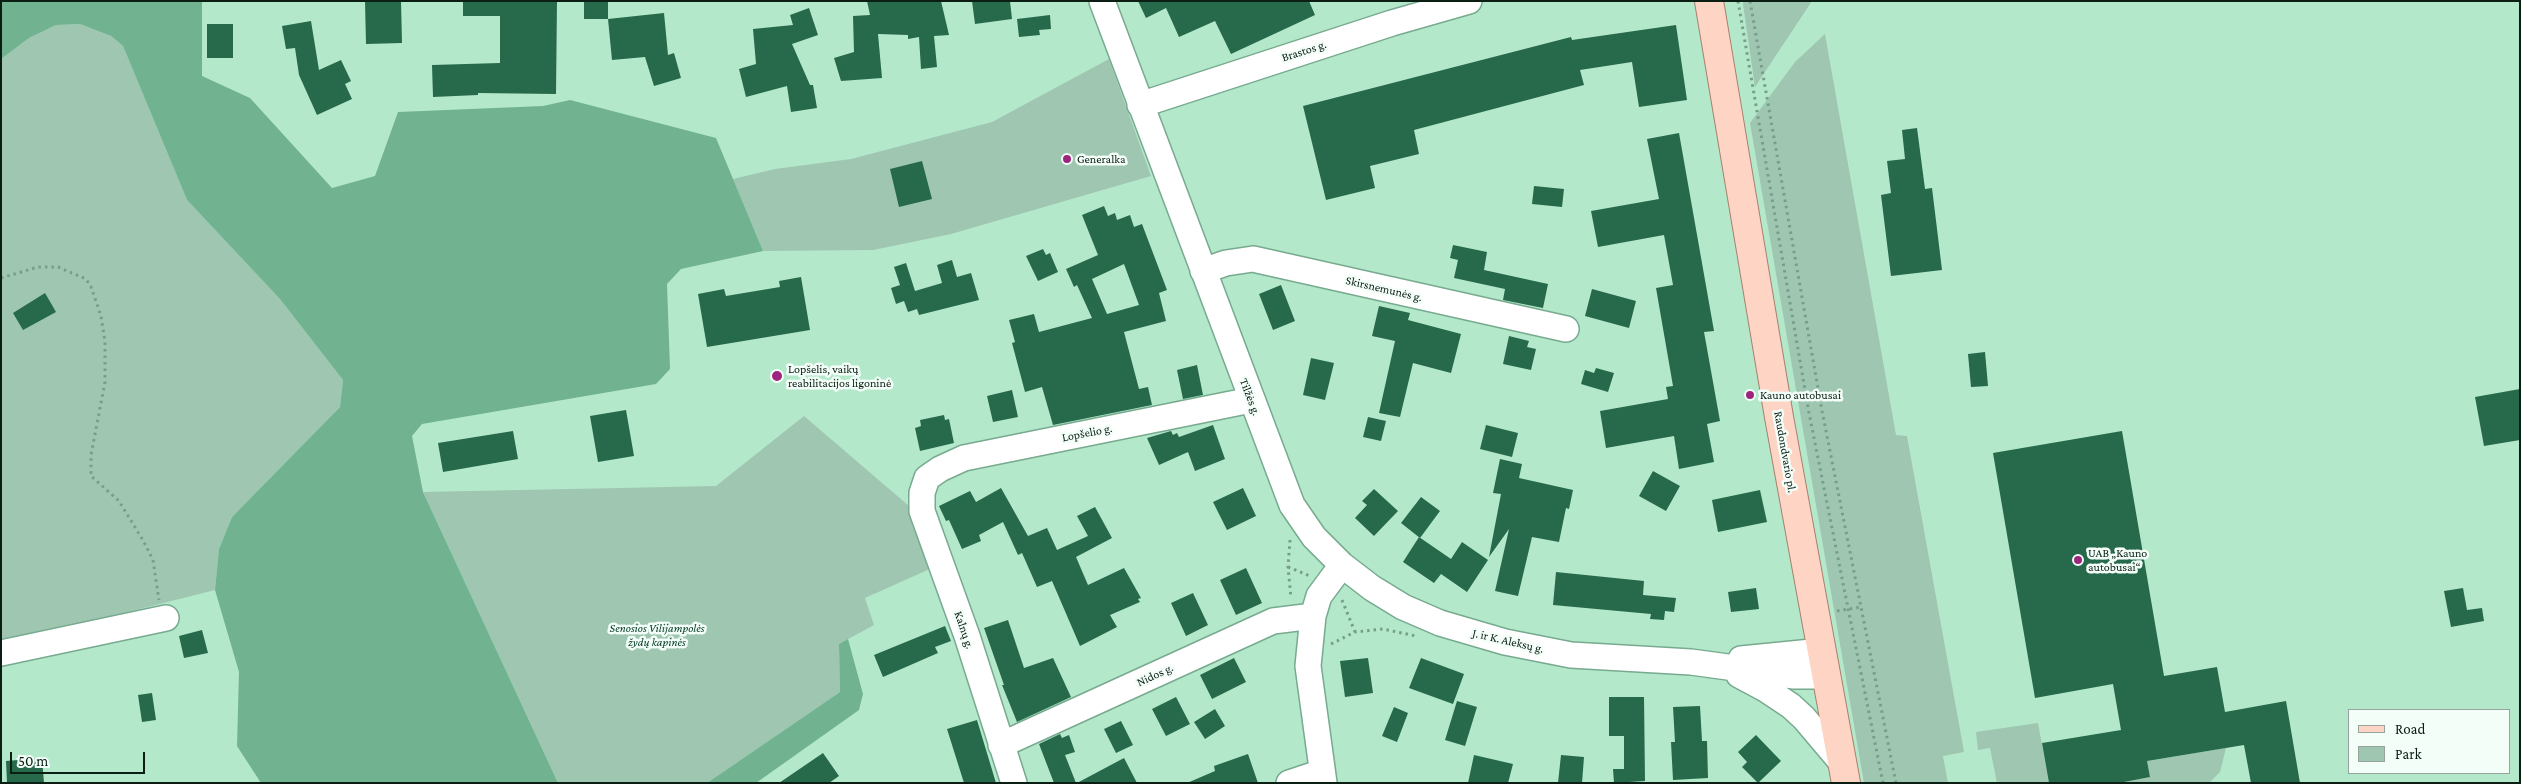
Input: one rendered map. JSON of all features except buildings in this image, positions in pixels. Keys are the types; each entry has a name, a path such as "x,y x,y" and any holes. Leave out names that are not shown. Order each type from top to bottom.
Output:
{"main road":[{"name":"Raudondvario pl.","path":"1709,1 1778,417 1844,773"}],"street":[{"name":"Tilžės g.","path":"1102,1 1292,505 1314,537 1342,565"},
{"name":"Brastos g.","path":"1140,105 1392,23 1469,1"},
{"name":"Skirsnemunės g.","path":"1203,271 1226,263 1253,259 1566,330"},
{"name":"Lopšelio g.","path":"928,478 940,469 964,458 1251,400"},
{"name":"Kalnų g.","path":"928,478 922,493 922,511 967,636 1014,783"},
{"name":"J. ir K. Aleksų g.","path":"1342,565 1387,598 1440,623 1504,642 1571,655 1691,662 1824,663"},
{"path":"1289,783 1323,777 1303,617 1342,565"},
{"name":"Nidos g.","path":"1002,746 1273,621 1303,617"},
{"path":"1,653 164,619"},
{"name":"J. ir K. Aleksų g.","path":"1691,662 1794,676 1824,663"},
{"name":"J. ir K. Aleksų g.","path":"1725,668 1767,690 1791,706 1804,718 1844,773"}],"path":[{"path":"1738,1 1809,413 1883,783"},
{"path":"1750,1 1822,411 1896,783"},
{"path":"1,278 38,267 58,268 77,273 86,279 91,287 101,316 105,342 105,382 91,455 90,476 118,501 144,542 153,560 164,619"},
{"path":"1292,505 1288,567 1303,617"},
{"path":"1308,666 1336,640 1355,632 1383,629 1414,637 1440,623"}],"green space":[{"path":"1,1 202,1 202,76 250,98 332,188 375,176 398,112 543,106 570,100 716,138 763,251 681,269 667,284 670,369 656,384 422,424 412,436 423,492 558,783 261,783 237,746 239,672 215,590 219,549 232,517 340,407 343,380 280,299 187,200 123,46 111,36 80,24 56,25 29,38 1,59"},
{"path":"1743,1 1812,1 1755,87 1743,4"},
{"path":"80,24 111,36 123,46 187,200 280,299 343,380 340,407 232,517 219,549 215,590 1,644 1,59 29,38 56,25"},
{"path":"1825,34 1896,435 1907,436 1964,752 1943,756 1948,783 1864,783 1750,123 1795,62"},
{"path":"1109,59 1151,176 951,234 873,250 763,251 733,179 775,169 851,159 992,122"},
{"name":"Senosios Vilijampolės žydų kapinės","path":"804,416 909,506 932,568 865,598 874,625 839,644 840,692 707,783 558,783 423,492 716,486"},
{"path":"848,639 863,694 859,710 756,783 707,783 840,692 839,644"},
{"path":"2038,723 2049,783 1997,783 1990,748 1978,750 1976,732"},
{"path":"2226,748 2220,772 2209,783 2119,783 2150,777 2147,761"}],"place":[{"name":"Generalka","path":"1067,159"},
{"name":"Lopšelis, vaikų reabilitacijos ligoninė","path":"777,376"},
{"name":"Kauno autobusai","path":"1750,395"},
{"name":"UAB „Kauno autobusai“","path":"2078,560"}]}
